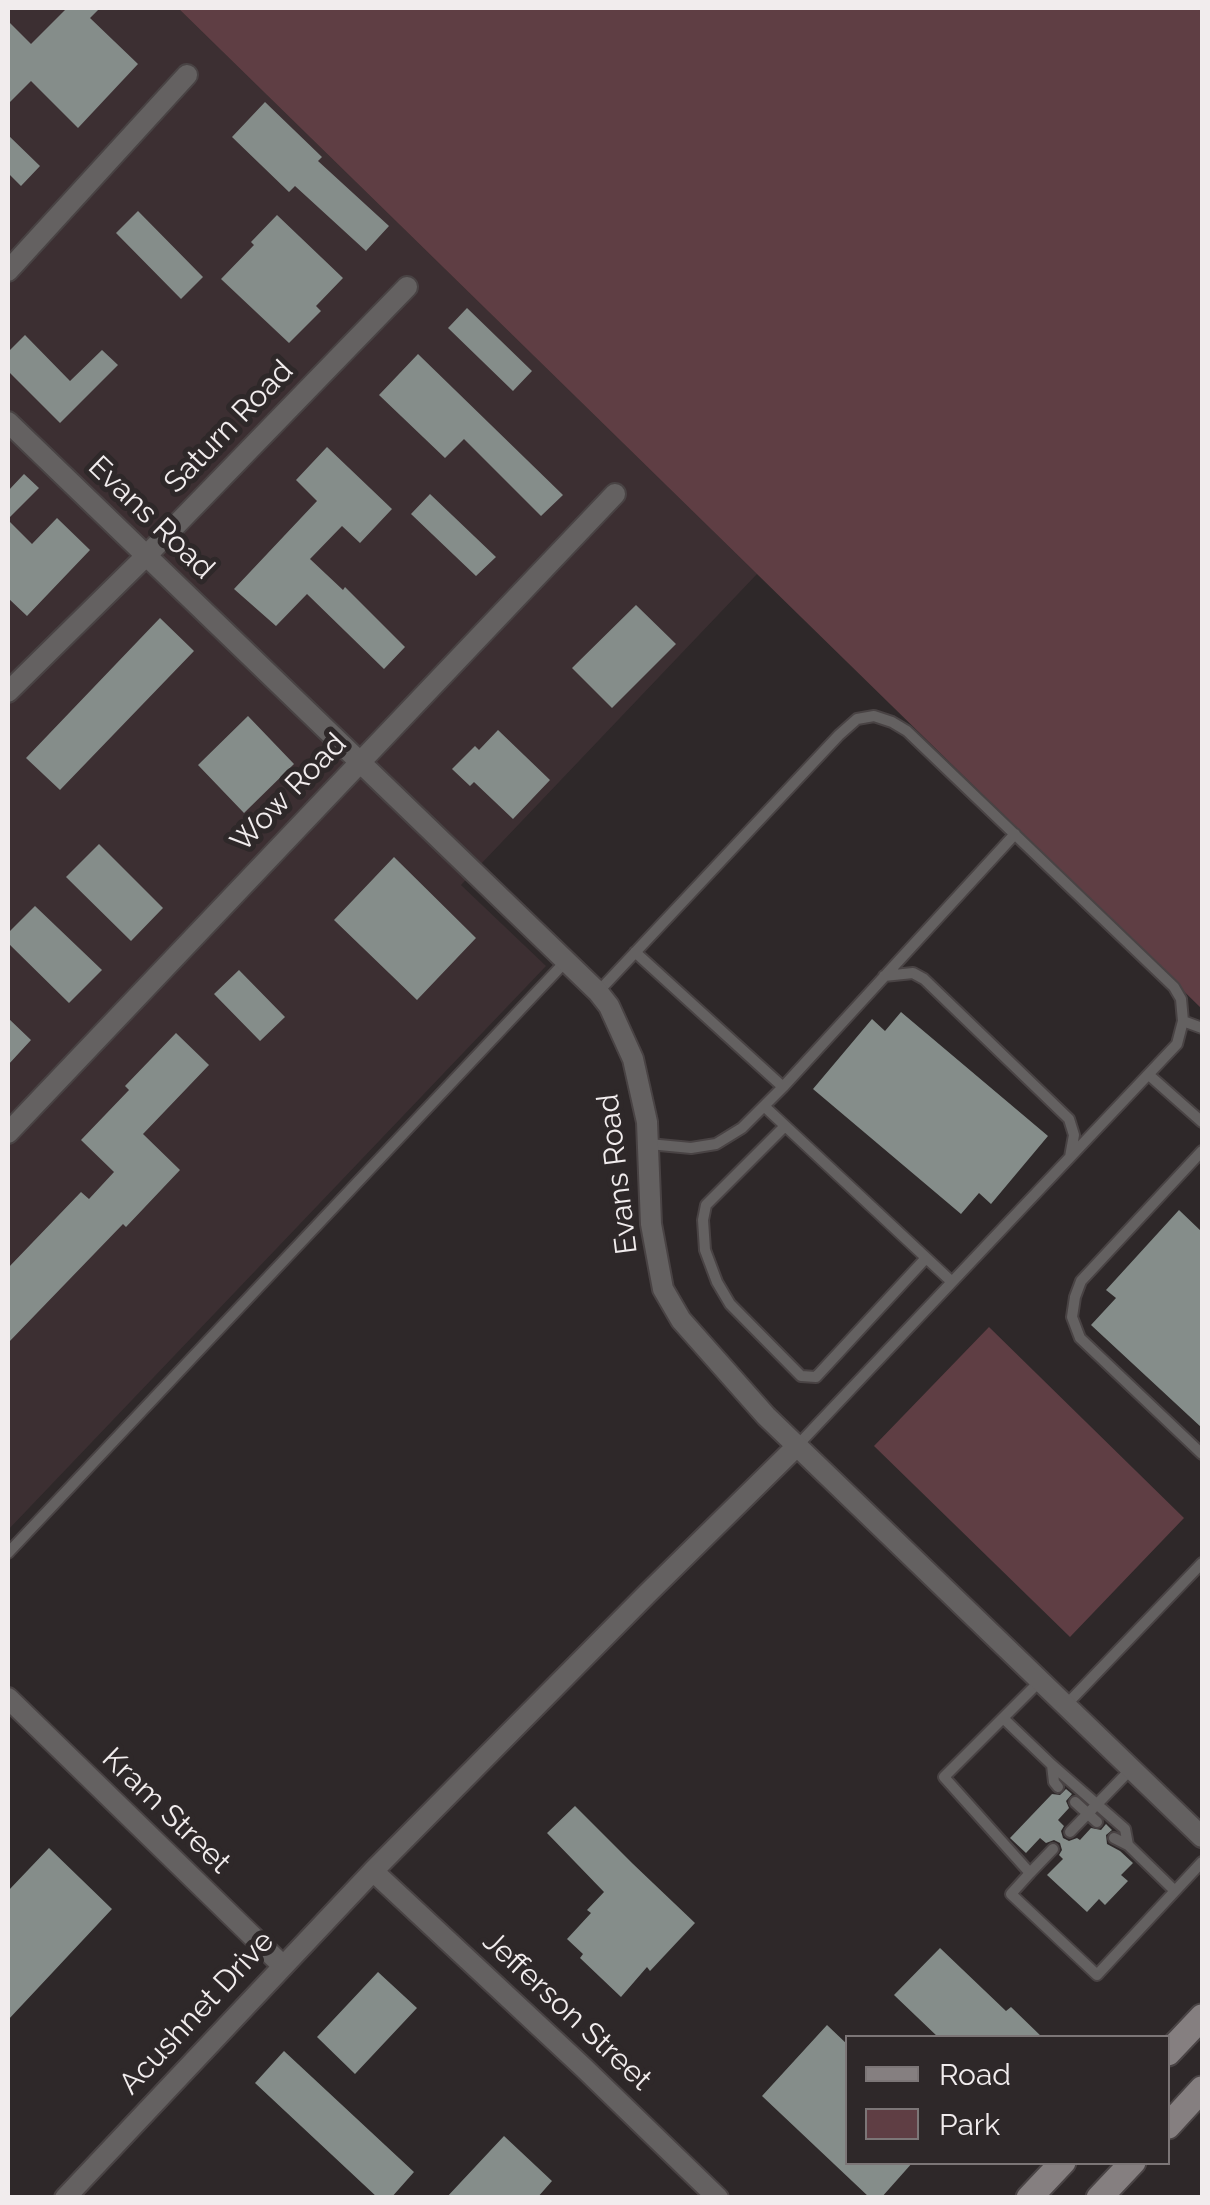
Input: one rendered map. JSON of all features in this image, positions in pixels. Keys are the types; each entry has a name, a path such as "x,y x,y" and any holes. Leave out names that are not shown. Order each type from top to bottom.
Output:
{"main road":[{"path":"1170,2052 1202,2017"},
{"path":"1170,2124 1202,2089"},
{"path":"1029,2198 1060,2165"},
{"path":"1099,2198 1130,2165"}],"street":[{"path":"8,271 186,75"},
{"name":"Saturn Road","path":"8,692 146,556 406,287"},
{"name":"Evans Road","path":"8,422 567,960 610,1006 632,1059 646,1122 651,1224 663,1289 681,1320 766,1416 1202,1837"},
{"name":"Wow Road","path":"8,1134 615,494"},
{"name":"Acushnet Drive","path":"66,2198 373,1871 798,1446"},
{"name":"Kram Street","path":"8,1698 283,1966"},
{"name":"Jefferson Street","path":"373,1871 584,2068 711,2195"}],"lane":[{"path":"598,992 839,734 857,720 874,716 907,731 1174,987 1182,1000 1183,1022 1177,1044 798,1446"},
{"path":"648,1144 691,1148 716,1144 742,1128 1014,834"},
{"path":"635,952 783,1086"},
{"path":"8,1553 567,960"},
{"path":"884,976 913,973 924,979 1069,1119 1074,1135 1070,1158"},
{"path":"1183,1022 1202,1028"},
{"path":"1149,1075 1202,1122"},
{"path":"764,1106 952,1282"},
{"path":"784,1126 706,1205 705,1250 716,1282 730,1304 802,1376 816,1377 926,1258"},
{"path":"1202,1151 1081,1281 1072,1317 1080,1338 1202,1454"},
{"path":"1067,1704 1202,1563"},
{"path":"1030,1874 944,1777 1040,1680"},
{"path":"1003,1718 1125,1829 1128,1845"},
{"path":"1052,1765 1058,1787"},
{"path":"1070,1832 1092,1818 1097,1804 1132,1768"},
{"path":"1075,1802 1092,1818"},
{"path":"1114,1838 1128,1845 1175,1891"},
{"path":"1053,1849 1011,1894 1097,1975 1202,1862"}],"shaded area":[{"path":"8,8 178,8 757,574 461,885 546,966 8,1530"}],"green space":[{"path":"178,8 1202,8 1202,1009 757,574"},
{"path":"989,1327 1184,1518 1070,1637 874,1446"}],"building":[{"path":"67,8 100,8 90,18 138,64 78,128 31,81 8,104 8,21 31,44"},
{"path":"265,102 322,157 318,161 389,226 366,251 295,186 289,192 232,137"},
{"path":"8,135 40,166 21,186 8,173"},
{"path":"138,211 203,277 181,299 116,233"},
{"path":"277,215 343,278 316,306 321,311 289,343 221,279"},
{"path":"467,308 532,371 513,391 448,328"},
{"path":"25,335 70,381 102,350 118,365 60,423 8,371 8,352"},
{"path":"418,354 563,495 541,516 464,439 445,458 379,395"},
{"path":"327,447 392,509 360,543 342,526 310,559 343,590 345,587 405,647 384,669 307,594 276,626 234,589 317,501 296,480"},
{"path":"24,474 39,488 8,519 8,491"},
{"path":"430,494 496,557 476,576 411,514"},
{"path":"57,518 90,550 27,616 8,598 8,520 32,544"},
{"path":"636,605 676,644 612,708 572,668"},
{"path":"160,618 194,651 60,790 26,758"},
{"path":"248,716 294,764 244,813 198,765"},
{"path":"498,730 550,780 513,819 474,782 470,786 452,769"},
{"path":"99,844 163,908 131,941 66,877"},
{"path":"394,857 476,938 417,1000 334,920"},
{"path":"35,906 102,970 69,1003 8,943 8,933"},
{"path":"239,970 285,1017 260,1041 214,994"},
{"path":"901,1012 1048,1136 991,1204 979,1193 961,1214 813,1089 872,1019 885,1031"},
{"path":"8,1018 31,1040 8,1065"},
{"path":"176,1033 209,1065 143,1134 180,1170 8,1343 8,1268 81,1192 89,1199 114,1172 81,1140"},
{"path":"1179,1210 1202,1232 1202,1428 1091,1325 1116,1298 1106,1290"},
{"path":"1066,1789 1072,1794 1066,1801 1069,1808 1058,1820 1064,1826 1063,1838 1080,1840 1091,1828 1101,1830 1106,1824 1112,1830 1106,1835 1107,1844 1133,1863 1121,1875 1128,1881 1105,1905 1099,1899 1087,1912 1047,1875 1063,1859 1059,1855 1060,1843 1046,1843 1040,1838 1026,1853 1010,1838 1052,1794 1060,1795"},
{"path":"575,1806 695,1923 621,1997 580,1958 583,1954 567,1939 604,1892 547,1833"},
{"path":"49,1848 112,1909 8,2020 8,1891"},
{"path":"940,1948 1006,2011 1011,2007 1040,2035 936,2035 894,1995"},
{"path":"378,1972 417,2008 355,2074 317,2037"},
{"path":"827,2025 845,2042 845,2165 910,2165 881,2198 870,2198 762,2096"},
{"path":"284,2051 414,2172 391,2198 378,2198 255,2083"},
{"path":"504,2136 552,2181 537,2198 446,2198"}]}
